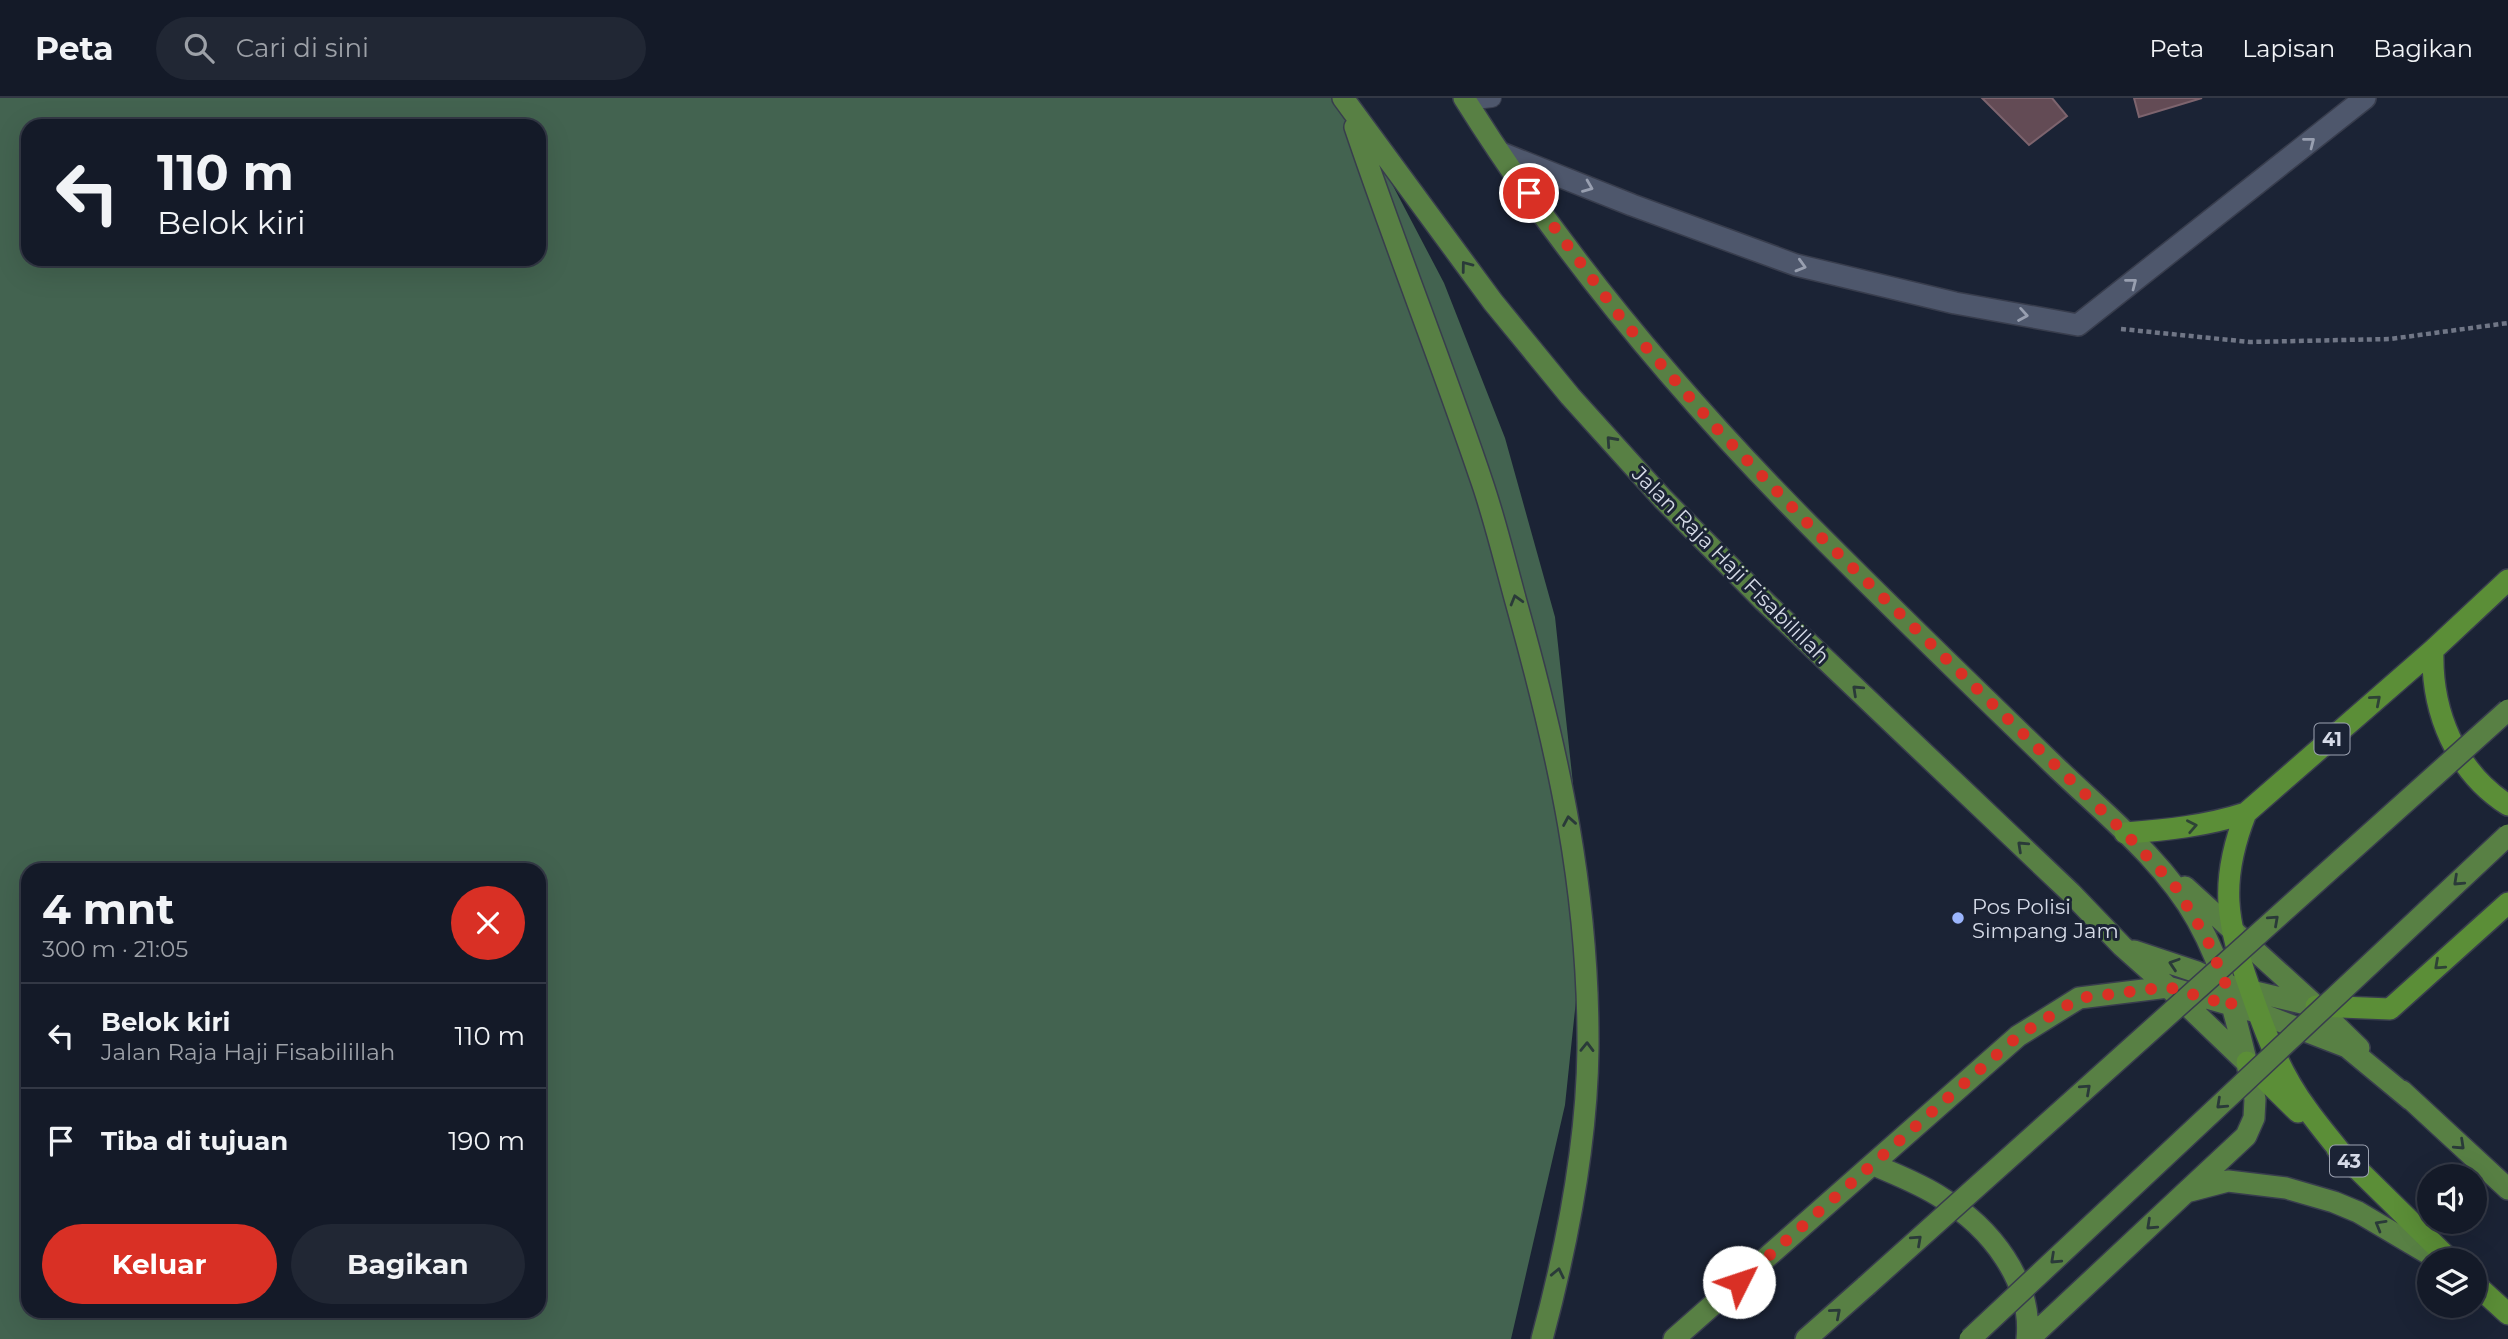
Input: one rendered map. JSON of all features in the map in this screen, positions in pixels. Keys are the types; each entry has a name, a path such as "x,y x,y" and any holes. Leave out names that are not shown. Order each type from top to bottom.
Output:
{"highway":[{"name":"41","path":"2125,833 2173,830 2221,821 2246,813 2433,650 2508,580"},
{"path":"2433,650 2436,700 2450,739 2469,772 2488,792 2508,806"},
{"path":"2246,813 2238,833 2229,872 2228,908 2231,929 2256,1012 2290,1083 2346,1159"},
{"path":"2316,1006 2390,1009 2508,903"},
{"name":"43","path":"2247,1062 2439,1248"},
{"path":"2487,1295 2508,1314"}],"main road":[{"path":"1465,100 1624,322 1719,431 1819,535 2125,833 2316,1006 2411,1100 2508,1189"},
{"path":"1346,102 1385,217 1483,484 1534,664 1572,833 1586,956 1588,1050 1583,1124 1568,1226 1542,1339"},
{"name":"Jalan Raja Haji Fisabilillah","path":"1346,102 1493,302 1570,396 1663,499 1764,601 2071,893 2122,946 2247,1062"},
{"path":"1806,1339 2508,710"},
{"path":"2028,1339 2246,1136 2254,1118 2255,1099 2232,1006 2226,985 2198,921 2175,886 2125,833"},
{"path":"1970,1339 2508,835"},
{"path":"2122,946 2226,985 2316,1006"},
{"path":"1674,1339 2018,1036 2079,998 2168,987 2256,1012 2347,1047 2411,1100"},
{"path":"1874,1165 1943,1198 1963,1213 1994,1244 2020,1284 2028,1308 2028,1339"},
{"path":"2186,1192 2228,1181 2286,1188 2317,1196 2358,1212 2419,1248"}],"street":[{"path":"1501,153 1632,205 1796,265 1866,284 1955,303 2078,325 2365,98"}],"lane":[{"path":"1465,100 1492,98"}],"path":[{"path":"2078,325 2250,342 2390,339 2508,323"}],"green space":[{"path":"0,98 1347,98 1444,283 1505,438 1555,617 1573,784 1581,953 1565,1105 1511,1339 0,1339"}],"building":[{"path":"1982,98 2052,98 2067,116 2029,145"},
{"path":"2134,98 2202,98 2139,117"}],"place":[{"name":"Pos Polisi Simpang Jam","path":"1958,918"}],"route":[{"path":"1529,193 1624,322 1719,431 1819,535 2125,833 2175,886 2207,939 2232,1006 2168,987 2079,998 2018,1036 1739,1282"}]}
